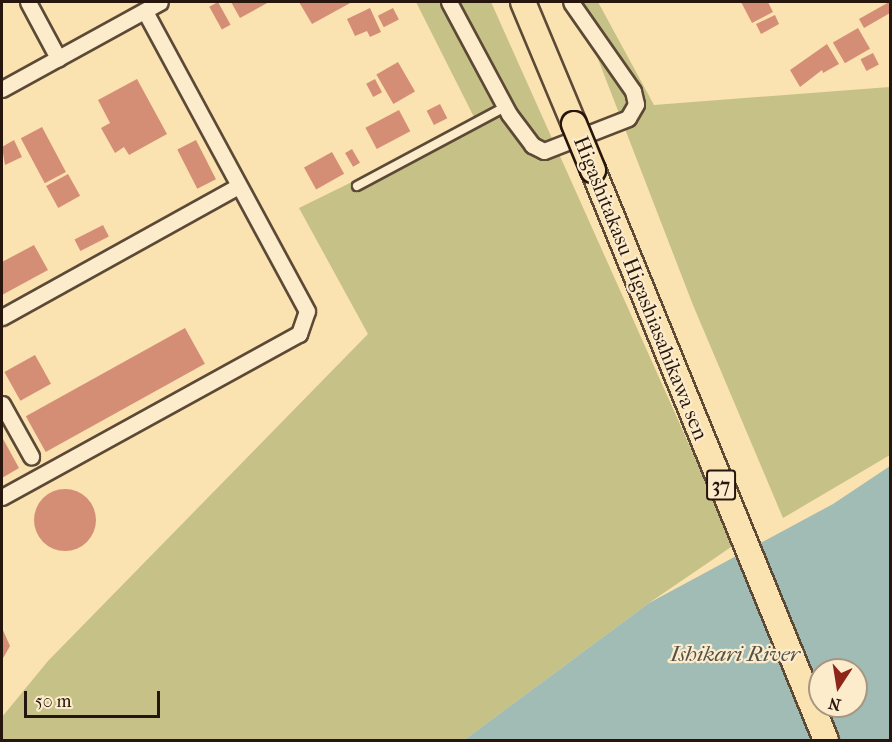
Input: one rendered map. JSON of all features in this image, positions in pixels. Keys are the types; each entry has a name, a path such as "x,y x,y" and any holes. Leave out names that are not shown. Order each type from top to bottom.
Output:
{"main road":[{"name":"Higashitakasu Higashiasahikawa sen","path":"523,2 826,741"}],"street":[{"path":"28,2 58,58"},
{"path":"2,89 160,2"},
{"path":"449,2 505,107 532,145 544,151 628,118 636,104 633,91 571,2"},
{"path":"2,497 299,334 307,311 145,11"},
{"path":"2,316 238,186"},
{"path":"2,404 31,456"}],"lane":[{"path":"357,186 505,107"}],"shaded area":[{"path":"416,2 491,2 734,545 649,603 464,740 2,740 2,717 48,661 368,334 299,208 476,121"},
{"path":"576,2 598,2 654,105 890,87 890,455 783,518 693,305"}],"water":[{"name":"Ishikari River","path":"890,466 890,740 464,740 649,603 833,504"}],"building":[{"path":"218,2 231,25 222,30 209,7"},
{"path":"231,2 269,2 240,18"},
{"path":"299,2 352,2 312,24"},
{"path":"741,2 768,2 773,12 752,23"},
{"path":"889,2 890,13 864,28 859,19"},
{"path":"370,8 381,32 370,37 367,31 355,36 347,19"},
{"path":"393,8 399,20 384,27 378,16"},
{"path":"775,15 779,24 761,34 756,24"},
{"path":"858,28 870,49 845,63 833,42"},
{"path":"827,44 839,64 823,73 822,70 800,87 790,70"},
{"path":"873,53 879,65 866,71 861,59"},
{"path":"398,62 415,91 393,104 376,74"},
{"path":"137,79 167,134 129,155 124,147 115,153 101,128 110,123 98,100"},
{"path":"375,79 382,92 373,97 366,84"},
{"path":"440,104 447,118 434,125 427,111"},
{"path":"399,110 410,131 377,149 365,128"},
{"path":"42,127 66,172 45,183 21,138"},
{"path":"14,140 22,157 5,165 2,147"},
{"path":"196,140 216,179 197,189 177,150"},
{"path":"352,149 360,163 353,167 345,153"},
{"path":"332,152 344,174 316,189 304,168"},
{"path":"68,174 80,196 58,208 46,186"},
{"path":"103,225 109,237 80,251 74,240"},
{"path":"34,245 48,270 2,295 2,262"},
{"path":"185,328 205,364 46,452 26,416"},
{"path":"35,355 51,384 20,401 4,372"},
{"path":"2,437 19,468 2,478"},
{"path":"65,489 77,491 87,498 94,508 96,520 94,532 87,542 77,549 65,551 53,549 43,542 36,532 34,520 36,508 43,498 53,491"},
{"path":"2,628 10,646 2,660"}]}
